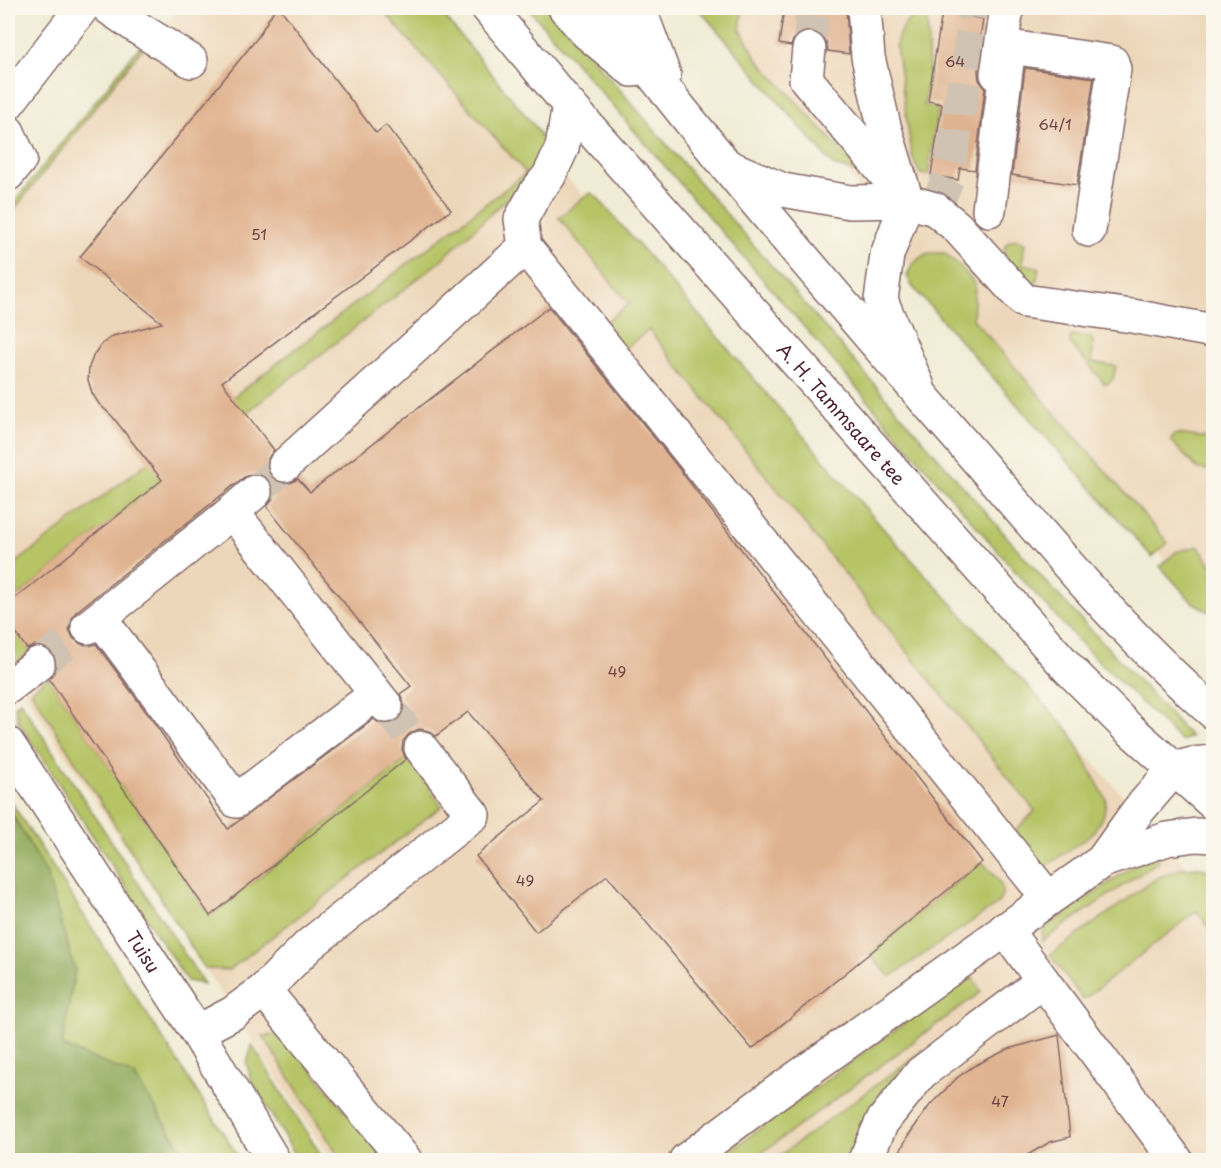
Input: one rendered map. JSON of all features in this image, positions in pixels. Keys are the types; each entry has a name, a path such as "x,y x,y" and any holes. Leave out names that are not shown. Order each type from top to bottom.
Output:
{"main road":[{"path":"8,103 82,8"},
{"path":"110,8 191,61"},
{"name":"A. H. Tammsaare tee","path":"488,8 569,105 1068,668 1126,726 1214,804"},
{"path":"565,8 586,32 675,105"},
{"path":"601,8 675,105 922,397 1111,613 1209,702"},
{"path":"639,8 675,105"},
{"path":"864,8 868,57 884,126 908,201 887,255 881,300 922,397"},
{"path":"957,227 978,208 1007,8"},
{"path":"989,210 1008,54 1017,48 1112,62 1114,69 1089,230"},
{"path":"809,49 806,79 908,201"},
{"path":"569,105 561,148 549,176 536,192 521,219 525,247 1048,898"},
{"path":"8,132 20,159 8,174"},
{"path":"727,166 783,190 850,202 908,201 935,209 957,227 1024,301 1132,316 1214,332"},
{"path":"285,465 525,247"},
{"path":"244,502 381,700 236,801 94,623 244,502"},
{"path":"8,687 38,664"},
{"name":"Tuisu","path":"8,744 197,1032 273,1161"},
{"path":"197,1032 233,1013 264,990 309,945 473,815 421,748"},
{"path":"1102,861 1137,812 1174,769 1214,762"},
{"path":"686,1161 777,1092 1102,861 1167,839 1196,835 1214,836"},
{"path":"1005,929 1176,1161"},
{"path":"865,1161 882,1122 921,1073 1043,981"},
{"path":"264,990 405,1161"}],"shaded area":[{"path":"180,8 399,8 600,212 1185,865 1213,889 1213,1160 331,1160 8,668 8,217 140,51"},
{"path":"708,8 1213,8 1213,614 919,282 844,165"}],"green space":[{"path":"381,8 436,8 445,17 536,128 543,140 541,158 530,177 439,262 8,604 8,569 526,173"},
{"path":"528,8 550,8 1047,583 1191,737 1181,741 1089,652 1028,586"},
{"path":"698,8 743,8 740,29 758,60 850,160 854,172 834,166"},
{"path":"927,9 929,78 924,105 938,108 928,175 920,174 912,156 896,45 900,32 907,22"},
{"path":"139,47 142,49 8,217 8,210"},
{"path":"591,193 597,197 887,533 1069,731 1106,799 1104,814 1093,833 1045,867 1016,830 1035,811 649,330 624,349 604,323 629,304 559,218"},
{"path":"1017,239 1025,244 1022,264 1039,267 1036,284 1033,287 1015,270 1005,255 1004,248 1008,242"},
{"path":"929,253 944,253 960,266 975,284 973,319 1168,543 1152,557 912,286 907,276 910,268 918,259"},
{"path":"1073,335 1089,337 1093,341 1092,362 1116,366 1113,379 1109,383 1105,384 1071,344 1070,338"},
{"path":"1177,434 1213,439 1213,467 1205,470 1197,468 1171,441 1172,437"},
{"path":"1198,546 1213,567 1213,614 1192,602 1160,566 1176,552"},
{"path":"8,622 31,653 8,667"},
{"path":"48,677 210,916 408,758 442,806 229,970 205,969 31,691"},
{"path":"20,701 204,984 187,981 18,721 15,706"},
{"path":"8,797 229,1142 240,1160 8,1160"},
{"path":"8,807 46,872 75,970 62,1046 134,1075 189,1160 8,1160"},
{"path":"1158,854 1157,862 1042,941 1043,929 1132,867"},
{"path":"982,862 1002,887 1000,899 996,905 890,977 869,954"},
{"path":"1199,867 1213,872 1213,933 1197,911 1083,1000 1050,955 1157,878 1182,868"},
{"path":"973,977 981,992 752,1160 717,1160 917,1014"},
{"path":"276,1035 289,1042 385,1160 341,1160 263,1036"},
{"path":"252,1045 324,1160 298,1160 250,1078 247,1063"},
{"path":"925,1049 888,1084 861,1126 845,1160 774,1160"}],"building":[{"path":"275,8 280,8 376,133 386,125 451,210 222,382 274,450 267,460 267,468 271,477 280,483 290,483 298,479 310,492 549,307 677,466 982,862 752,1049 607,875 536,932 476,856 544,801 468,712 436,736 429,731 419,729 409,734 403,741 402,750 406,759 210,916 49,679 55,671 56,661 53,653 45,647 36,645 27,649 8,622 8,604 162,480 112,416 99,404 88,380 89,367 94,354 102,344 113,336 162,323 80,257 258,37","holes":["251,474 261,474 269,480 273,488 273,498 267,507 411,686 400,694 404,703 404,712 397,721 388,725 380,724 374,719 228,829 96,644 90,646 81,644 73,638 69,629 76,612 243,478"]},
{"path":"784,8 846,8 849,54 828,51 826,41 819,33 811,30 801,32 794,38 791,46 779,44"},
{"path":"942,12 983,19 978,71 979,80 985,88 975,170 960,168 958,180 931,175 942,104 928,101"},
{"path":"1025,68 1094,78 1077,185 1012,175"},
{"path":"1059,1035 1070,1137 1050,1142 1017,1161 895,1161 908,1136 930,1105 958,1077 1008,1049"}],"tunnel":[{"path":"809,49 813,8"},
{"path":"935,209 948,178 975,17 973,8"},
{"path":"255,492 285,465"},
{"path":"38,664 88,627"},
{"path":"386,706 421,748"}]}
